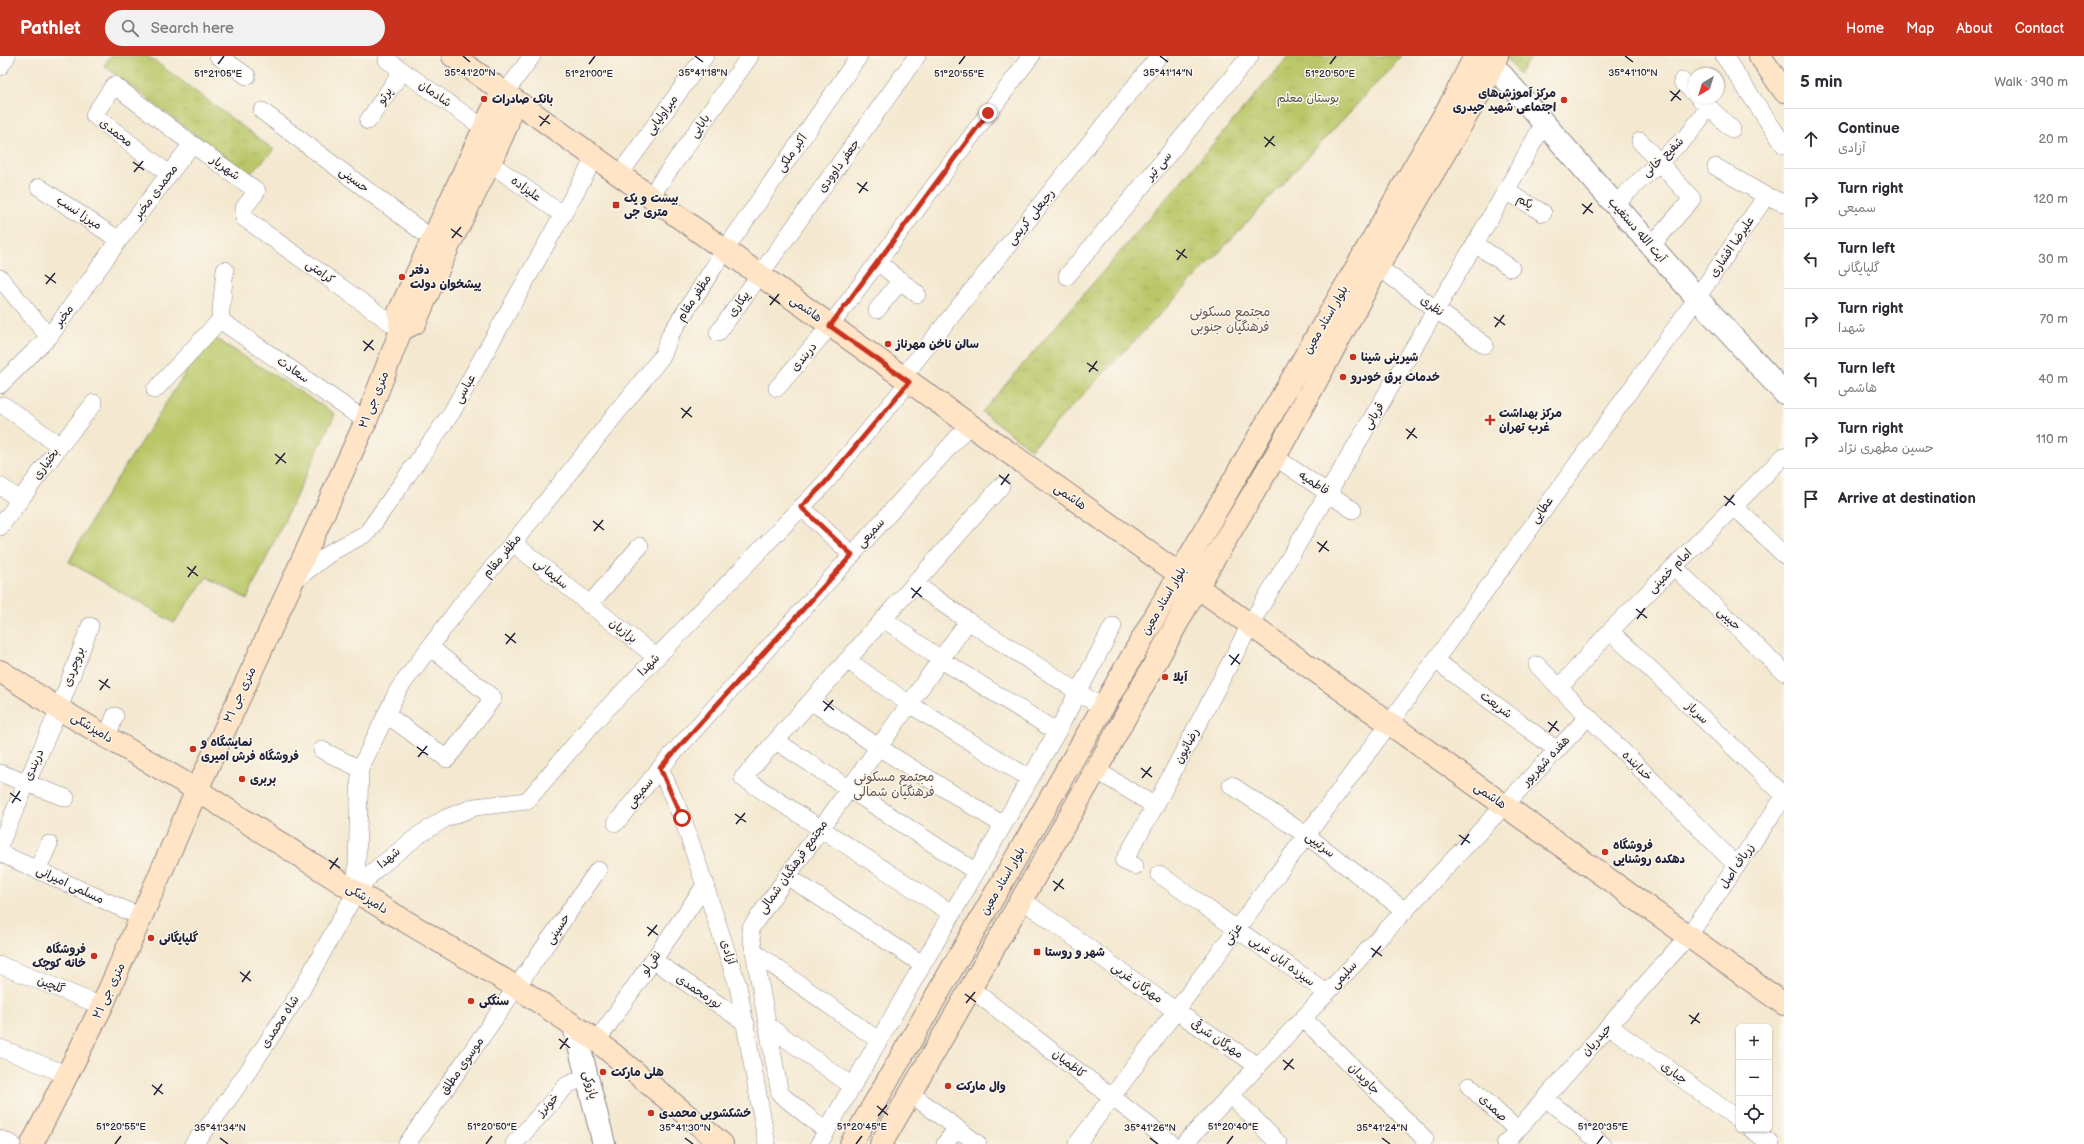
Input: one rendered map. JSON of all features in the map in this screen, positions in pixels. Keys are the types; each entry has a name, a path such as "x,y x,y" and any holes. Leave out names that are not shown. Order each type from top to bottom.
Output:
{"main road":[{"name":"هاشمی","path":"453,56 1179,574"},
{"path":"1760,56 1784,91"},
{"name":"بلوار استاد معین","path":"888,1140 910,1093 1096,770 1197,587 1275,457 1378,267 1474,103 1488,59"},
{"name":"بلوار استاد معین","path":"851,1144 1104,708 1179,574 1454,98 1488,59"},
{"name":"۲۱ متری جی","path":"440,243 484,128 496,103 505,93"},
{"name":"۲۱ متری جی","path":"32,1144 68,1076 102,1006 197,790 366,421 401,330 399,312 490,163 510,110 505,93"},
{"name":"هاشمی","path":"1197,587 1504,806 1689,935 1784,1004"},
{"name":"دامپزشکی","path":"0,672 59,709 197,790 356,892 518,988 597,1041 722,1144"},
{"path":"889,1078 910,1093"}],"street":[{"path":"505,93 532,56"},
{"name":"میراولیایی","path":"619,175 705,56"},
{"name":"بابایی","path":"650,197 750,56"},
{"name":"اکبر ملکی","path":"725,250 859,56"},
{"name":"جعفر داوودی","path":"760,276 917,56"},
{"name":"دربندی","path":"777,388 830,326 1031,56"},
{"name":"رجبعلی کریمی","path":"906,380 1159,56"},
{"name":"سی تیر","path":"1067,276 1250,56"},
{"path":"1724,56 1784,145"},
{"path":"224,58 247,76"},
{"name":"آیت الله دستغیب","path":"1488,59 1697,298 1784,393"},
{"name":"شادمان","path":"387,60 402,72 484,128"},
{"name":"پرتو","path":"368,121 402,72"},
{"path":"1682,81 1688,87"},
{"name":"محمدی","path":"169,174 94,115 114,84 192,144"},
{"name":"شفیع خانی","path":"1615,204 1658,161 1689,134 1703,104"},
{"path":"1706,104 1732,129"},
{"name":"حسینی","path":"262,111 440,243"},
{"name":"قربانی","path":"1250,625 1437,309 1544,123"},
{"path":"1640,141 1692,199 1651,246"},
{"name":"محمدی مخبر","path":"119,240 192,144"},
{"name":"شهریار","path":"192,144 257,191 242,212"},
{"name":"عباسی","path":"292,583 334,551 366,533 452,412 595,157"},
{"name":"علیزاده","path":"490,163 563,216"},
{"path":"1716,167 1766,196 1784,203"},
{"name":"میرزا نسب","path":"39,187 119,240"},
{"name":"یکم","path":"1506,191 1543,213"},
{"name":"علیرضا افشاری","path":"1697,298 1766,196"},
{"name":"کرامتی","path":"242,212 244,218 401,330"},
{"name":"مخبر","path":"0,385 49,337 119,240"},
{"path":"1475,244 1511,268"},
{"name":"مظفر مقام","path":"356,892 360,769 398,690 461,605 513,543 663,356 670,336 725,250"},
{"path":"878,262 918,294"},
{"name":"نظری","path":"1378,267 1484,345"},
{"path":"155,390 220,320 225,270"},
{"name":"پیکاری","path":"718,332 760,276"},
{"path":"0,278 49,337"},
{"path":"877,310 901,280"},
{"name":"عطایی","path":"1389,724 1697,298"},
{"name":"سعادت","path":"220,320 366,421"},
{"name":"شهدا","path":"356,892 375,870 388,859 419,835 446,818 475,807 527,801 594,722 824,484 906,380"},
{"name":"بختیاری","path":"0,527 94,403"},
{"path":"3,405 60,446"},
{"name":"سمیعی","path":"616,823 660,768 969,425"},
{"name":"امام خمینی","path":"1559,688 1610,631 1735,507 1784,456"},
{"name":"فاطمیه","path":"1275,457 1329,492 1353,510"},
{"path":"0,486 20,500"},
{"path":"951,913 743,778 1001,486"},
{"path":"801,507 852,555"},
{"path":"1735,507 1784,555"},
{"name":"سلیمانی","path":"513,543 589,605"},
{"path":"589,605 640,546"},
{"name":"حبیبی","path":"1674,567 1784,672"},
{"path":"915,584 968,621 1104,708"},
{"name":"بزازیان","path":"589,605 656,657"},
{"path":"884,619 940,659 1057,732"},
{"name":"مجتمع فرهنگیان شمالی","path":"823,1137 780,1094 750,928 968,621"},
{"name":"رضائیون","path":"1136,866 1124,861 1155,806 1250,625"},
{"name":"بروجردی","path":"59,709 90,626"},
{"path":"823,1137 1029,778 1057,732 1113,626"},
{"name":"سرباز","path":"1610,631 1784,796"},
{"path":"386,714 447,759 492,698 430,646"},
{"path":"847,660 909,704 1029,778"},
{"name":"شریعت","path":"1435,660 1557,750"},
{"name":"خدابنده","path":"1537,665 1737,866"},
{"path":"811,701 878,747 1003,825"},
{"name":"دربندی","path":"0,844 59,709"},
{"path":"107,737 115,716"},
{"name":"هفده شهریور","path":"1504,806 1588,717"},
{"name":"عزتی","path":"1076,1144 1389,724"},
{"path":"776,741 848,790 976,872"},
{"path":"322,750 360,769"},
{"name":"آزادی","path":"660,768 684,822 706,884 738,986 767,1144"},
{"path":"1096,770 1155,806"},
{"path":"0,773 66,798"},
{"name":"سرتیپی","path":"1231,785 1306,835 1405,911"},
{"name":"زرباف اصل","path":"1689,935 1784,796"},
{"name":"سلیمی","path":"1184,1142 1231,1095 1504,806"},
{"path":"37,870 49,844"},
{"name":"مسلمی امیرانی","path":"0,852 141,917"},
{"name":"حسینی","path":"518,988 598,870"},
{"name":"سیزده آبان غربی","path":"1159,874 1327,993"},
{"path":"787,876 922,964"},
{"name":"نقی‌لو","path":"597,1041 706,884"},
{"name":"شاه محمدی","path":"193,1144 214,1119 302,989 356,892"},
{"name":"مهرگان غربی","path":"1021,899 1176,1011"},
{"name":"حیدریان","path":"1505,1144 1689,935"},
{"path":"754,952 878,1040"},
{"name":"نورمحمدی","path":"653,960 746,1023"},
{"name":"گلچین","path":"0,965 102,1006"},
{"name":"موسوی مطلق","path":"407,1144 518,988"},
{"name":"کاظمیان","path":"970,988 1112,1097 1184,1142"},
{"name":"مهرگان شرقی","path":"1176,1011 1258,1066"},
{"name":"جاویدان","path":"1303,1018 1425,1139"},
{"path":"767,1025 852,1086"},
{"name":"پازوکی","path":"574,1026 604,1144"},
{"name":"جباری","path":"1609,1026 1736,1118"},
{"path":"0,1048 68,1076"},
{"name":"خونرز","path":"514,1144 567,1085 581,1079 589,1082"},
{"name":"صمدی","path":"1469,1086 1517,1130"},
{"path":"910,1093 978,1144"},
{"path":"1231,1095 1278,1144"},
{"path":"1545,1098 1602,1144"},
{"path":"945,1144 957,1128"},
{"path":"1755,1132 1771,1144"},
{"path":"0,1139 12,1144"}],"green space":[{"path":"110,56 148,56 274,150 249,175 104,66"},
{"name":"بوستان معلم","path":"1289,56 1402,56 1211,261 1031,449 982,412"},
{"path":"1505,56 1532,56 1519,74"},
{"path":"210,335 335,414 247,599 207,577 174,623 69,562 95,513"}],"place":[{"name":"بانک صادرات","path":"484,99"},
{"name":"مرکز آموزش‌های اجتماعی شهید حیدری","path":"1564,100"},
{"name":"بیست و یک متری جی","path":"616,205"},
{"name":"دفتر پیشخوان دولت","path":"402,277"},
{"name":"سالن ناخن مهرناز","path":"888,344"},
{"name":"شیرینی شینا","path":"1353,357"},
{"name":"خدمات برق خودرو","path":"1343,377"},
{"name":"مرکز بهداشت غرب تهران","path":"1490,420"},
{"name":"آیلا","path":"1165,677"},
{"name":"نمایشگاه و فروشگاه فرش امیری","path":"193,749"},
{"name":"بربری","path":"242,779"},
{"name":"فروشگاه دهکده روشنایی","path":"1605,852"},
{"name":"گلپایگانی","path":"151,938"},
{"name":"شهر و روستا","path":"1037,952"},
{"name":"فروشگاه خانه کوچک","path":"94,956"},
{"name":"سنگکی","path":"471,1001"},
{"name":"هلی مارکت","path":"603,1072"},
{"name":"وال مارکت","path":"948,1086"},
{"name":"خشکشویی محمدی","path":"651,1113"}],"district":[{"name":"مجتمع مسکونی فرهنگیان جنوبی","path":"1230,320"},
{"name":"مجتمع مسکونی فرهنگیان شمالی","path":"894,784"}],"route":[{"path":"682,818 660,768 852,555 801,507 824,484 909,382 830,326 988,113"}]}
